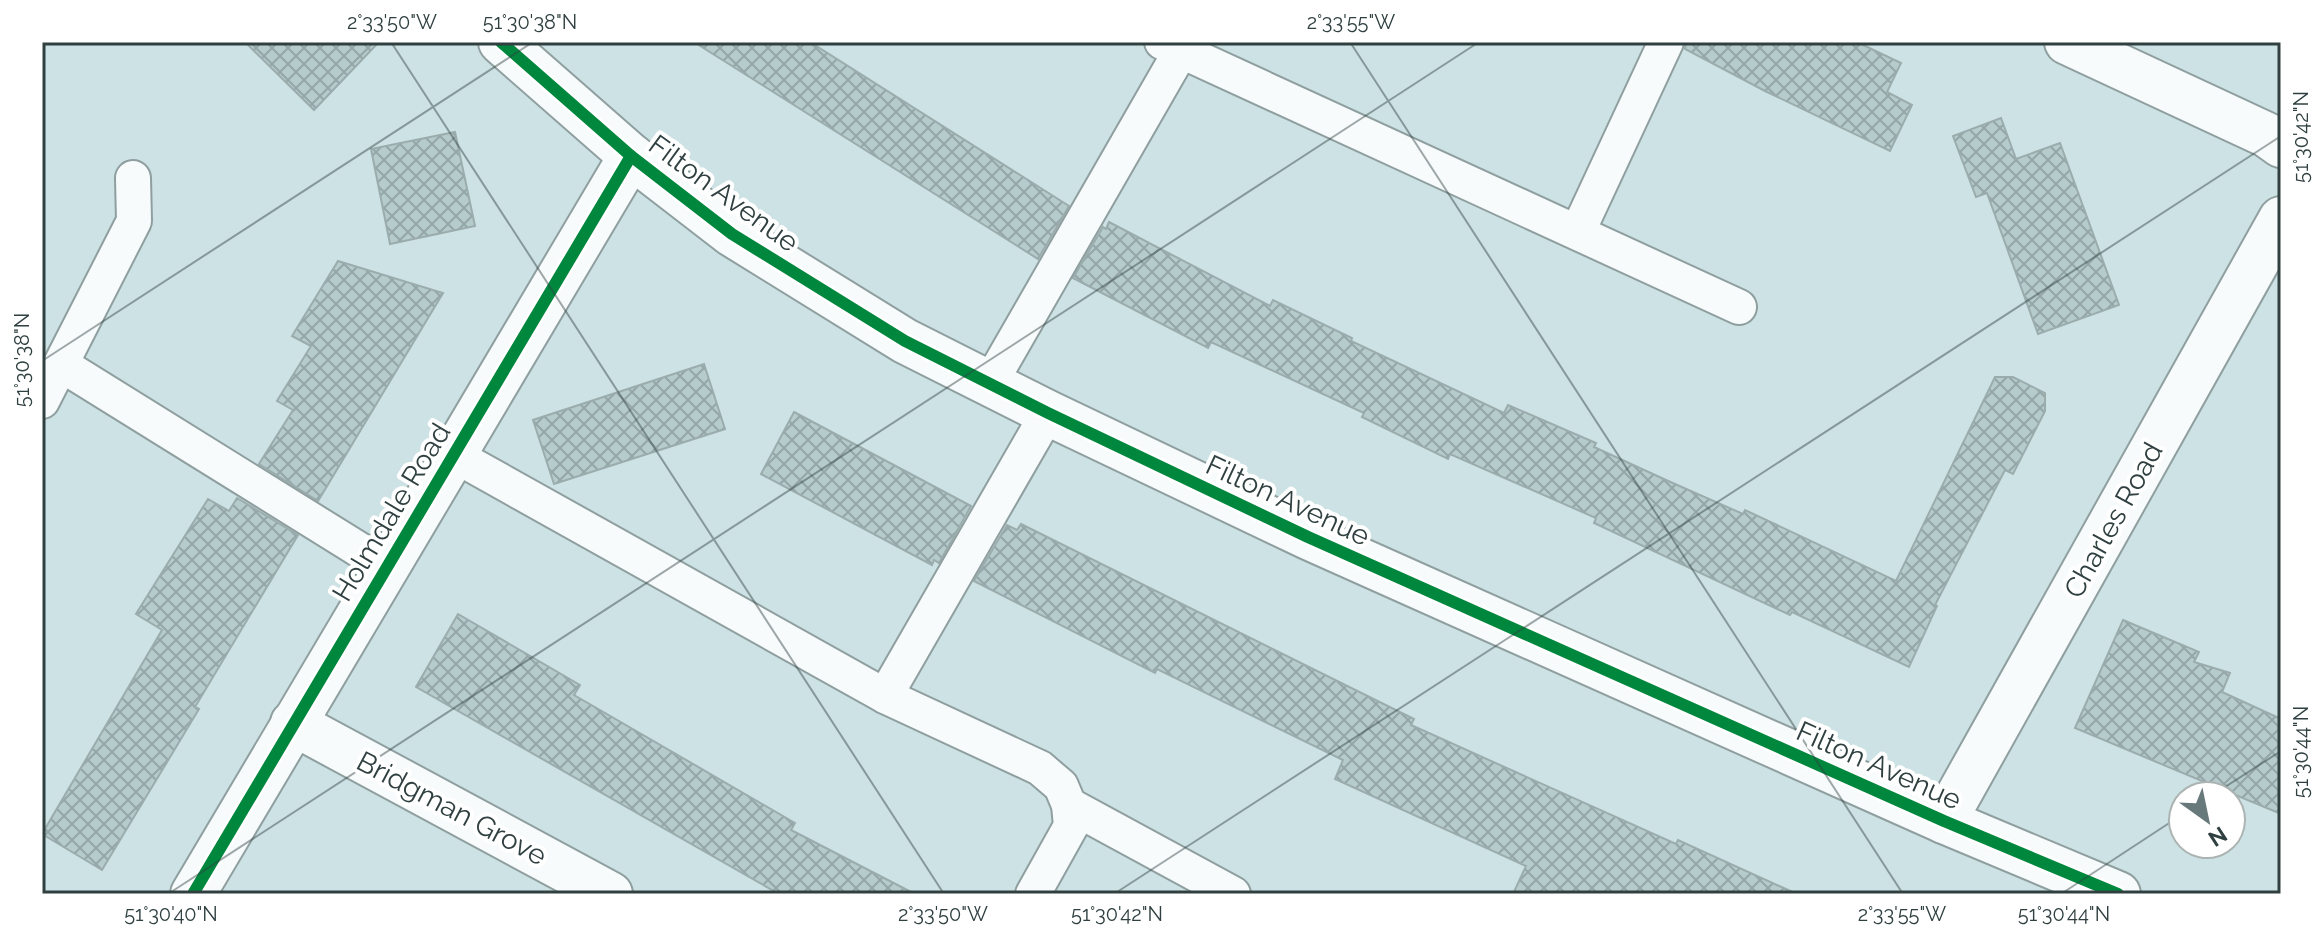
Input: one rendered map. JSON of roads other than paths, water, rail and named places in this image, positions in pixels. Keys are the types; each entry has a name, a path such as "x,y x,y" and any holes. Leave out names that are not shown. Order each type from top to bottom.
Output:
{"street":[{"name":"Filton Avenue","path":"501,42 631,156 732,234 905,341 1308,537 1944,821 2118,894"},
{"path":"2067,42 2267,135 2281,145"},
{"name":"Holmdale Road","path":"193,894 631,156"},
{"name":"Charles Road","path":"1944,821 2281,219"},
{"name":"Bridgman Grove","path":"293,723 610,894"}],"lane":[{"path":"1578,231 1666,42"},
{"path":"990,383 1176,45 1739,307"},
{"path":"42,401 134,221 133,178"},
{"path":"62,365 387,567"},
{"path":"885,696 1048,413"},
{"path":"454,455 885,696 1040,768 1061,786 1069,805 1071,826 1033,894"},
{"path":"1069,805 1233,894"}]}
